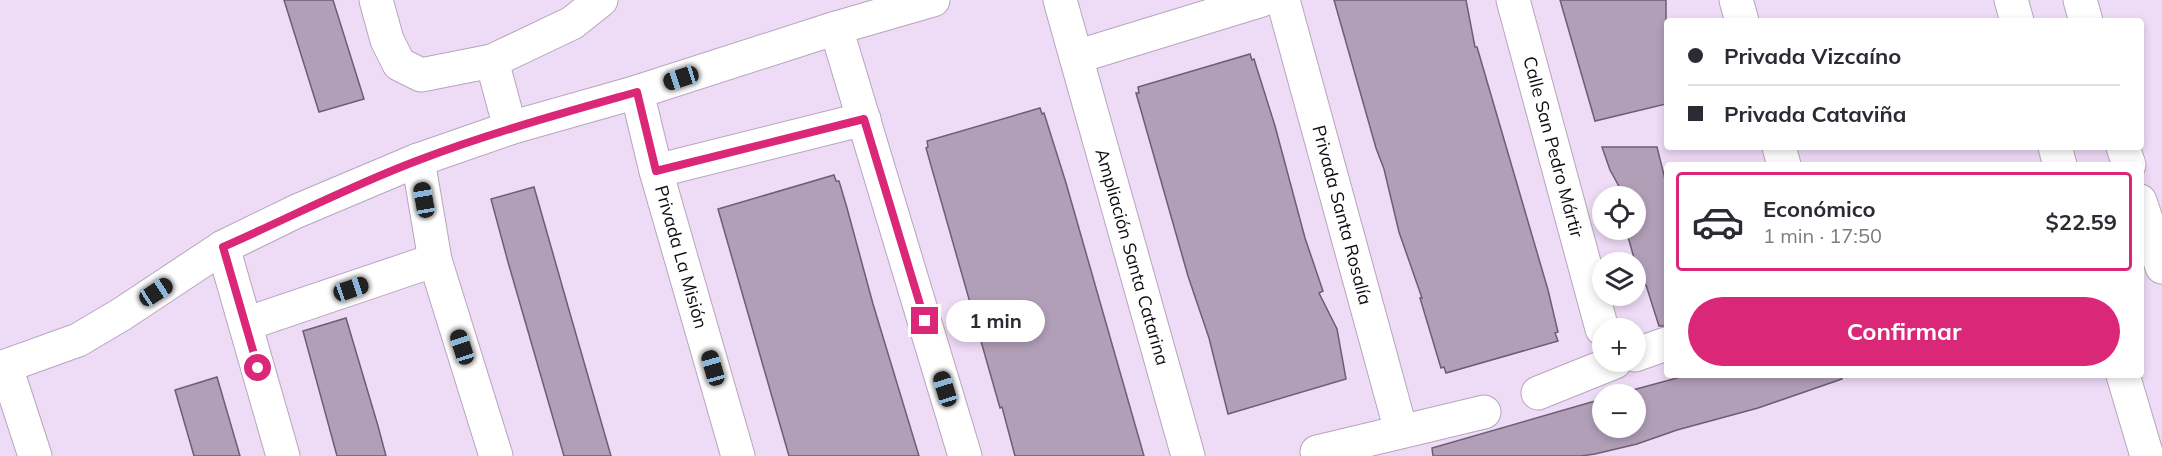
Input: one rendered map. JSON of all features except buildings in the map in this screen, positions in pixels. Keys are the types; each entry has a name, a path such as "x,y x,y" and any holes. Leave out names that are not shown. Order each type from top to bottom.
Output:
{"street":[{"path":"376,0 387,40 399,64 421,75 492,61 572,22 601,1"},
{"path":"35,456 3,368 78,340 122,314 223,247 297,211 418,160 510,128 637,92 836,28 933,0"},
{"name":"Ampliación Santa Catarina","path":"1060,0 1188,456"},
{"path":"1076,57 1262,0"},
{"name":"Privada Santa Rosalía","path":"1283,0 1401,431"},
{"name":"Calle San Pedro Mártir","path":"1513,0 1599,318"},
{"path":"1736,0 1741,18"},
{"path":"2011,0 2016,18"},
{"path":"2080,0 2085,18"},
{"path":"836,28 965,456"},
{"path":"492,61 510,128"},
{"name":"Privada La Misión","path":"637,92 656,171 738,456"},
{"path":"656,171 864,119"},
{"path":"418,160 435,260 496,456"},
{"path":"2144,213 2162,267"},
{"path":"223,247 283,456"},
{"path":"246,324 435,260"},
{"path":"1646,351 1664,345"},
{"path":"1538,393 1592,371"},
{"path":"2124,378 2147,456"},
{"path":"1317,452 1484,412"}],"route":[{"path":"258,368 223,247 297,211 418,160 510,128 637,92 656,171 864,119 925,321"}]}
